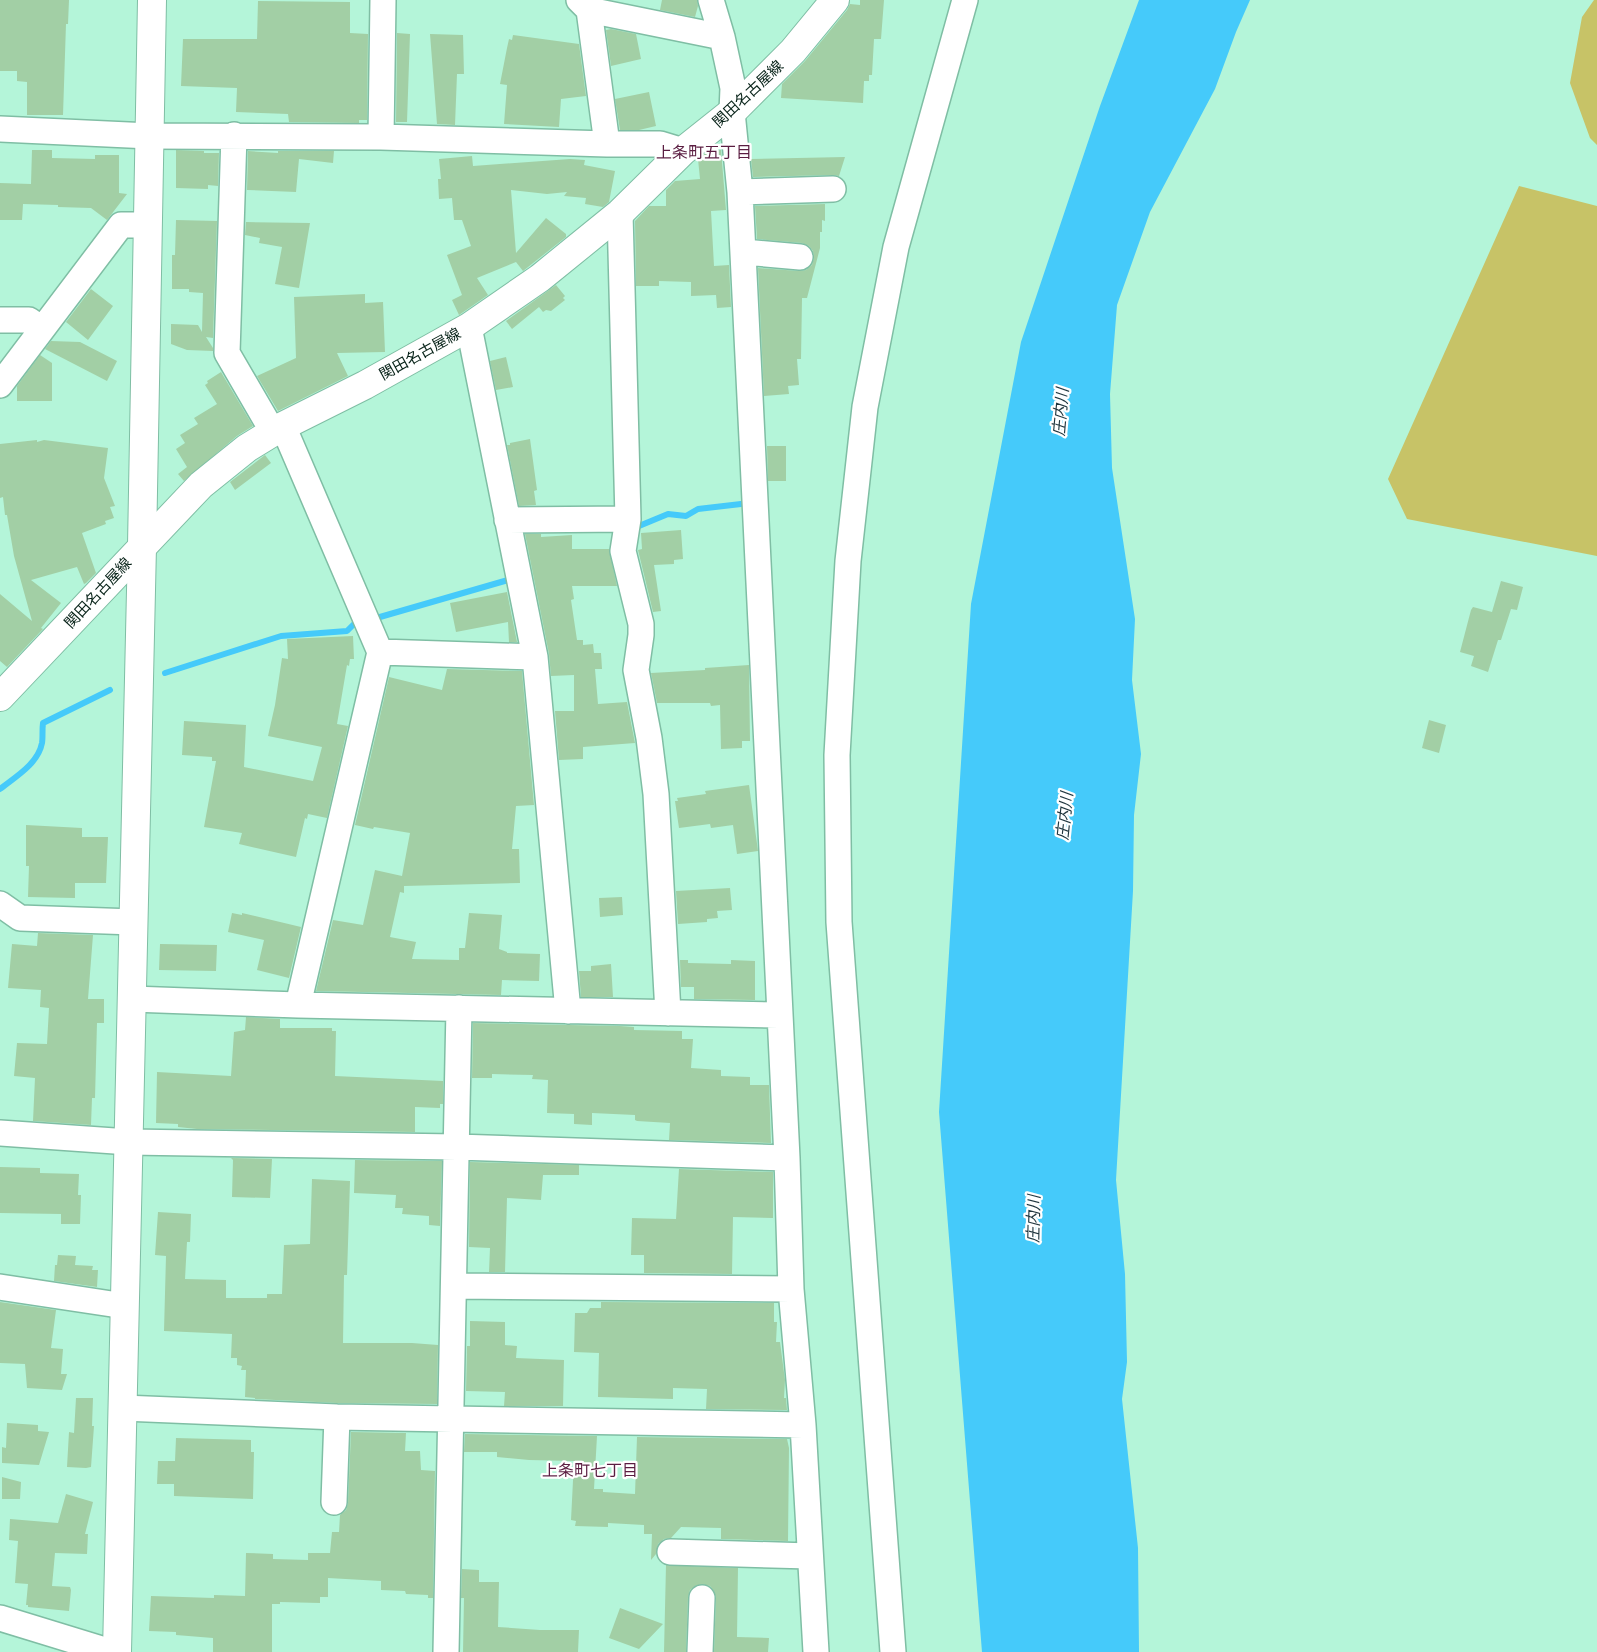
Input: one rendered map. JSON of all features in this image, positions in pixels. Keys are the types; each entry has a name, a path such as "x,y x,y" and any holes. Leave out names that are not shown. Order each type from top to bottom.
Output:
{"street":[{"path":"117,1652 142,546 152,0"},
{"path":"381,137 383,0"},
{"path":"711,0 722,37 732,88 732,112 744,252 787,1158 791,1289 803,1425 816,1652"},
{"name":"関田名古屋線","path":"3,686 202,485 246,448 278,429 365,385 470,327 540,278 620,213 683,151 732,112 793,51 835,0"},
{"path":"892,1652 839,922 837,756 848,561 865,407 896,246 965,0"},
{"path":"608,144 584,5 722,37"},
{"path":"0,129 150,136 381,137 660,144 683,151"},
{"path":"234,136 227,353 278,429 380,652 298,1005"},
{"path":"740,192 833,189"},
{"path":"620,213 628,519 623,551 641,624 636,670 650,738 656,794 668,1013"},
{"path":"0,385 121,225 148,225"},
{"path":"744,252 800,257"},
{"path":"0,320 28,320 42,329"},
{"path":"470,327 535,657 568,1011"},
{"path":"507,520 628,519"},
{"path":"380,652 535,657"},
{"path":"0,904 20,918 134,922"},
{"path":"132,999 298,1005 779,1015"},
{"path":"446,1652 455,1286 459,1008"},
{"path":"0,1133 129,1142 457,1147 787,1158"},
{"path":"455,1286 791,1289"},
{"path":"0,1287 125,1306"},
{"path":"123,1408 337,1417 803,1425"},
{"path":"334,1502 337,1417"},
{"path":"670,1552 810,1556"},
{"path":"700,1652 702,1598"},
{"path":"0,1618 111,1652"}],"shaded area":[{"path":"1594,0 1597,0 1597,145 1590,138 1570,83 1582,17"},
{"path":"1519,186 1597,206 1597,556 1407,519 1388,479"}],"water":[{"name":"庄内川","path":"1139,0 1250,0 1215,89 1150,212 1117,305 1110,394 1112,468 1135,619 1132,680 1141,754 1134,815 1133,891 1116,1180 1125,1274 1127,1362 1122,1399 1138,1548 1139,1652 982,1652 939,1112 971,604 1021,342 1100,106"}],"building":[{"path":"0,0 69,0 68,24 66,24 63,115 27,115 27,82 17,81 17,71 0,71"},
{"path":"662,0 697,0 698,6 695,17 660,10"},
{"path":"860,0 884,0 881,39 874,39 872,75 869,75 869,81 864,81 863,103 781,98 782,84 805,61 850,4 860,5"},
{"path":"258,1 350,2 350,33 368,34 367,120 359,120 359,123 289,122 288,114 236,112 237,88 181,86 183,39 257,39"},
{"path":"611,29 636,34 641,59 611,66 606,30"},
{"path":"397,33 410,34 407,122 396,122"},
{"path":"430,34 463,35 464,74 457,74 455,125 437,124"},
{"path":"513,35 579,44 586,96 561,99 559,127 504,124 507,85 500,84 509,39 512,40"},
{"path":"649,92 656,126 639,130 620,130 615,99"},
{"path":"32,150 52,150 52,158 95,159 95,155 119,155 119,193 127,194 107,220 91,208 23,204 22,220 0,220 0,183 31,184"},
{"path":"176,150 219,153 218,186 208,185 208,189 176,188"},
{"path":"721,150 726,210 711,211 714,266 729,265 731,307 717,308 716,295 691,296 691,282 659,281 659,286 636,286 635,221 649,206 666,206 666,190 675,181 700,179 698,159 708,151"},
{"path":"248,151 278,153 278,151 334,151 333,163 299,159 296,192 247,190"},
{"path":"472,156 473,166 570,159 585,160 584,165 615,171 609,202 603,207 585,204 586,198 564,196 567,192 547,194 511,190 516,253 546,218 566,234 566,237 523,271 516,262 477,278 488,295 459,315 452,300 462,295 447,255 471,246 462,220 454,220 452,198 439,199 438,179 441,179 439,159"},
{"path":"845,157 839,176 753,177 751,159"},
{"path":"825,204 825,221 822,220 820,248 807,298 802,298 801,359 797,359 799,385 788,386 789,394 764,396 758,268 806,270 812,265 814,258 813,251 809,246 802,243 757,239 755,206"},
{"path":"176,220 217,221 213,338 206,337 213,351 187,350 171,344 171,324 198,325 202,332 203,293 189,292 189,289 172,289 172,255 175,255"},
{"path":"246,222 310,223 299,288 275,284 282,247 259,243 260,238 245,235"},
{"path":"556,285 565,296 563,298 565,300 551,311 546,310 543,312 539,307 512,329 506,321"},
{"path":"91,289 113,306 88,340 66,322"},
{"path":"365,294 365,303 383,302 385,352 337,353 348,376 278,411 257,376 296,358 294,297"},
{"path":"51,341 80,342 117,361 107,381 45,349"},
{"path":"40,355 52,363 52,401 17,401 17,386"},
{"path":"506,357 513,387 496,390 490,361"},
{"path":"221,372 253,426 237,436 184,481 178,474 187,467 176,449 185,443 180,435 198,424 194,418 217,404 205,385 208,383 207,381"},
{"path":"530,439 537,490 534,491 536,505 519,506 507,445"},
{"path":"37,440 37,442 44,440 108,448 104,478 115,506 110,507 114,518 105,521 106,524 82,533 96,573 86,583 84,584 77,567 31,580 61,603 41,628 43,629 7,667 0,661 0,594 32,621 14,556 3,497 0,498 0,444"},
{"path":"767,446 786,446 786,481 768,481"},
{"path":"265,455 271,463 235,490 230,482"},
{"path":"681,530 683,559 674,560 674,564 654,565 661,611 653,612 638,550 642,549 641,533"},
{"path":"525,534 541,534 541,537 572,535 572,549 609,549 617,586 572,586 574,599 571,600 577,640 583,640 583,645 593,644 594,653 601,653 602,669 595,669 598,704 627,702 635,743 583,747 583,759 559,760 555,711 574,711 574,675 551,676 549,654"},
{"path":"1501,581 1523,587 1517,610 1511,609 1501,640 1498,640 1488,672 1471,666 1474,656 1460,652 1471,610 1473,607 1492,612"},
{"path":"507,592 517,642 509,642 508,622 456,632 450,603"},
{"path":"353,636 354,659 350,659 349,666 347,665 337,724 348,726 327,818 308,814 307,819 305,818 296,857 239,844 242,833 204,827 216,761 212,761 212,757 182,755 184,721 246,725 244,767 313,781 322,747 268,736 282,658 288,659 287,639"},
{"path":"749,665 750,741 742,741 742,748 721,749 720,705 711,706 710,703 657,703 651,673"},
{"path":"447,669 522,671 534,805 516,806 512,849 519,849 520,883 404,886 404,893 400,892 390,937 416,942 412,959 459,960 459,948 465,948 469,913 502,915 499,949 507,953 540,954 539,981 502,980 501,995 316,991 333,920 363,925 375,870 402,876 410,833 355,825 389,677 442,690"},
{"path":"1429,720 1446,725 1439,753 1422,748"},
{"path":"749,785 758,851 737,854 733,825 711,828 710,824 679,828 675,801 678,801 677,798 706,794 705,791"},
{"path":"26,825 82,828 82,837 108,837 106,883 75,883 75,898 28,897 29,866 26,866"},
{"path":"730,888 732,910 717,911 718,918 707,919 707,922 678,924 676,891"},
{"path":"622,897 623,915 600,917 599,898"},
{"path":"232,913 242,915 242,913 301,927 289,978 257,970 264,940 228,932"},
{"path":"38,933 93,935 88,999 104,999 104,1023 97,1023 95,1098 92,1098 91,1125 33,1121 35,1078 14,1076 17,1043 47,1044 49,1008 40,1007 41,990 8,988 12,944 37,946"},
{"path":"160,944 217,945 216,971 159,970"},
{"path":"680,960 688,960 688,963 731,964 731,960 755,961 755,1000 694,999 694,987 681,987"},
{"path":"611,964 613,997 581,997 579,971 591,971 591,966"},
{"path":"246,1017 280,1019 280,1028 332,1028 332,1031 336,1031 335,1076 443,1081 443,1104 440,1104 440,1108 415,1107 415,1132 197,1129 178,1127 178,1124 156,1123 157,1072 231,1076 234,1032 245,1030"},
{"path":"473,1023 620,1026 634,1027 634,1030 682,1031 682,1039 693,1039 691,1068 721,1070 721,1076 750,1077 750,1085 769,1085 771,1143 669,1140 670,1123 637,1121 635,1120 635,1115 592,1113 592,1125 574,1124 574,1114 547,1113 548,1080 532,1079 533,1075 492,1074 492,1078 472,1078"},
{"path":"231,1158 272,1159 270,1198 232,1197 233,1160"},
{"path":"355,1160 442,1161 440,1226 429,1225 429,1216 402,1214 403,1208 395,1208 396,1195 354,1193"},
{"path":"470,1162 579,1165 579,1175 543,1175 541,1200 507,1198 505,1272 489,1272 490,1248 469,1247"},
{"path":"0,1167 40,1168 40,1173 79,1174 78,1195 81,1195 80,1224 61,1224 61,1214 0,1213"},
{"path":"679,1169 773,1172 773,1218 733,1217 732,1274 644,1273 644,1255 631,1255 632,1218 676,1219"},
{"path":"312,1179 350,1181 347,1275 344,1275 343,1343 438,1345 437,1404 337,1403 245,1397 246,1370 241,1370 242,1366 237,1365 237,1358 231,1358 232,1334 164,1331 166,1256 155,1255 158,1212 191,1214 190,1242 187,1242 185,1279 226,1280 226,1298 267,1298 267,1294 282,1294 284,1245 310,1244"},
{"path":"58,1255 76,1256 75,1265 93,1266 92,1270 98,1270 97,1287 54,1281"},
{"path":"0,1302 56,1310 51,1348 63,1349 61,1374 67,1374 62,1390 27,1388 25,1364 0,1363"},
{"path":"601,1302 774,1303 774,1322 777,1322 776,1342 780,1342 785,1380 784,1398 786,1398 787,1410 706,1409 707,1389 673,1388 673,1399 598,1397 599,1353 574,1352 575,1313 587,1313 590,1308 601,1308"},
{"path":"470,1321 505,1322 505,1345 517,1346 516,1358 564,1360 563,1406 504,1406 505,1392 466,1391 467,1346 470,1346"},
{"path":"76,1398 93,1398 92,1426 94,1426 91,1467 86,1468 67,1467 69,1432 74,1433"},
{"path":"7,1423 38,1425 38,1431 49,1432 39,1465 2,1463 2,1447 6,1448"},
{"path":"351,1432 406,1433 405,1451 420,1451 421,1470 435,1471 433,1598 428,1598 428,1595 406,1594 405,1591 381,1590 381,1581 328,1578 328,1597 320,1597 320,1603 280,1602 280,1604 272,1604 272,1652 213,1652 213,1638 176,1635 176,1632 149,1631 151,1596 214,1598 214,1595 245,1596 246,1553 273,1554 273,1559 308,1560 308,1553 330,1553 332,1532 339,1532 340,1515 346,1510 348,1503"},
{"path":"465,1434 597,1436 594,1489 603,1489 603,1492 635,1494 637,1437 787,1439 789,1448 788,1541 721,1539 721,1528 681,1527 671,1538 664,1539 658,1544 656,1554 651,1560 652,1534 644,1534 644,1525 608,1523 608,1527 575,1526 576,1521 571,1520 574,1461 497,1457 497,1452 464,1452"},
{"path":"176,1438 251,1440 251,1452 254,1452 253,1499 174,1496 174,1484 157,1484 158,1461 175,1461"},
{"path":"2,1477 21,1482 20,1499 2,1499"},
{"path":"66,1494 93,1502 85,1534 88,1534 87,1554 55,1553 52,1586 70,1587 69,1611 28,1607 26,1605 28,1584 15,1583 18,1541 9,1540 10,1519 58,1523"},
{"path":"666,1565 738,1568 737,1637 769,1638 768,1652 714,1652 716,1598 710,1586 702,1584 690,1590 688,1597 686,1652 664,1652"},
{"path":"462,1569 479,1570 479,1582 499,1582 498,1627 579,1630 578,1652 463,1652 464,1598 461,1598"},
{"path":"620,1608 663,1624 639,1649 609,1638"}],"waterway":[{"path":"639,526 668,514 686,516 698,509 741,504"},
{"path":"373,619 508,580"},
{"path":"165,673 281,636 347,631 356,622"},
{"path":"0,789 31,764 40,751 43,723 110,690"}],"district":[{"name":"上条町五丁目","path":"704,152"},
{"name":"上条町七丁目","path":"590,1470"}]}
